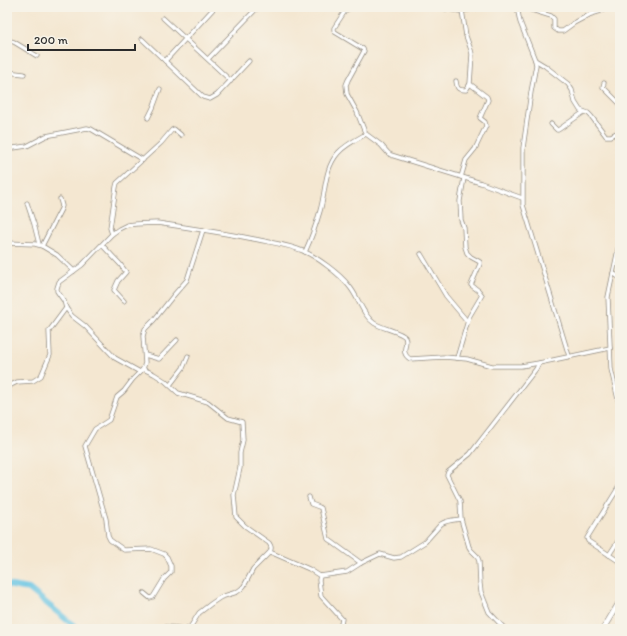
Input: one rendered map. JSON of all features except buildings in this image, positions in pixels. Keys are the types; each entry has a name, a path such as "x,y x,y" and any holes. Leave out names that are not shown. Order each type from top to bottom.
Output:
{"street":[{"path":"165,61 216,7"},
{"path":"208,60 257,7"},
{"path":"351,7 345,11 334,30 364,51 348,80 346,90 366,134 382,145 391,155 522,198"},
{"path":"434,7 462,10 487,7"},
{"path":"517,7 520,22 535,60 523,148 522,198 524,211 569,356"},
{"path":"522,7 551,16 554,19 554,28 559,32 607,7"},
{"path":"456,81 458,89 466,90 470,84 472,54 466,36 462,10"},
{"path":"163,18 231,81"},
{"path":"142,39 203,96 210,99 217,95 249,61"},
{"path":"7,40 12,41 37,56"},
{"path":"535,60 546,66 568,84 580,110 592,116 606,136 612,136 620,131"},
{"path":"7,72 24,74"},
{"path":"604,83 603,88 620,104"},
{"path":"457,358 470,313 482,295 471,285 480,262 467,253 465,247 460,201 466,160 475,149 486,126 486,122 480,118 488,102 488,98 470,84"},
{"path":"148,118 160,89"},
{"path":"551,124 558,130 584,112"},
{"path":"7,150 29,146 46,136 88,128 143,160"},
{"path":"112,234 110,228 117,183 162,143 172,130 176,130 181,135"},
{"path":"305,252 312,237 321,210 326,176 335,158 344,148 366,134"},
{"path":"40,245 61,209 62,206 60,199"},
{"path":"27,203 40,245"},
{"path":"150,629 157,627 186,629 191,626 199,613 218,599 241,589 253,569 270,552 271,549 270,544 245,526 236,517 234,495 240,468 240,453 243,440 242,422 228,418 208,402 178,393 166,381 154,374 112,356 85,326 72,316 57,291 56,288 59,282 82,265 118,229 127,226 157,223 287,246 305,252 323,263 349,285 372,321 403,335 406,340 404,351 410,359 438,357 457,358 467,359 492,366 521,366 610,348"},
{"path":"144,593 150,598 154,597 164,579 171,572 171,566 164,554 147,549 124,550 110,540 108,536 106,519 86,446 95,429 111,417 117,397 145,366 143,336 145,329 187,280 203,230"},
{"path":"620,240 608,297 611,369 618,392 620,408"},
{"path":"7,243 40,245 57,255 74,271"},
{"path":"102,245 126,272 118,281 114,290 124,301"},
{"path":"420,254 446,296 467,321"},
{"path":"613,274 620,278"},
{"path":"7,387 17,382 36,380 43,374 50,355 49,331 66,308"},
{"path":"145,355 159,359 177,340"},
{"path":"170,385 184,368 188,356"},
{"path":"505,629 491,615 480,588 479,558 469,547 461,519 460,501 447,475 448,472 470,454 536,369 539,363"},
{"path":"620,485 587,538 588,541 620,562"},
{"path":"309,497 311,504 321,508 328,539 361,563"},
{"path":"270,552 309,568 320,576 347,572 380,554 394,558 400,557 425,542 441,524 448,520 461,519"},
{"path":"609,555 620,538"},
{"path":"320,576 321,596 342,619 338,629"},
{"path":"603,629 620,601"}],"waterway":[{"path":"7,585 29,589 78,629"}]}
